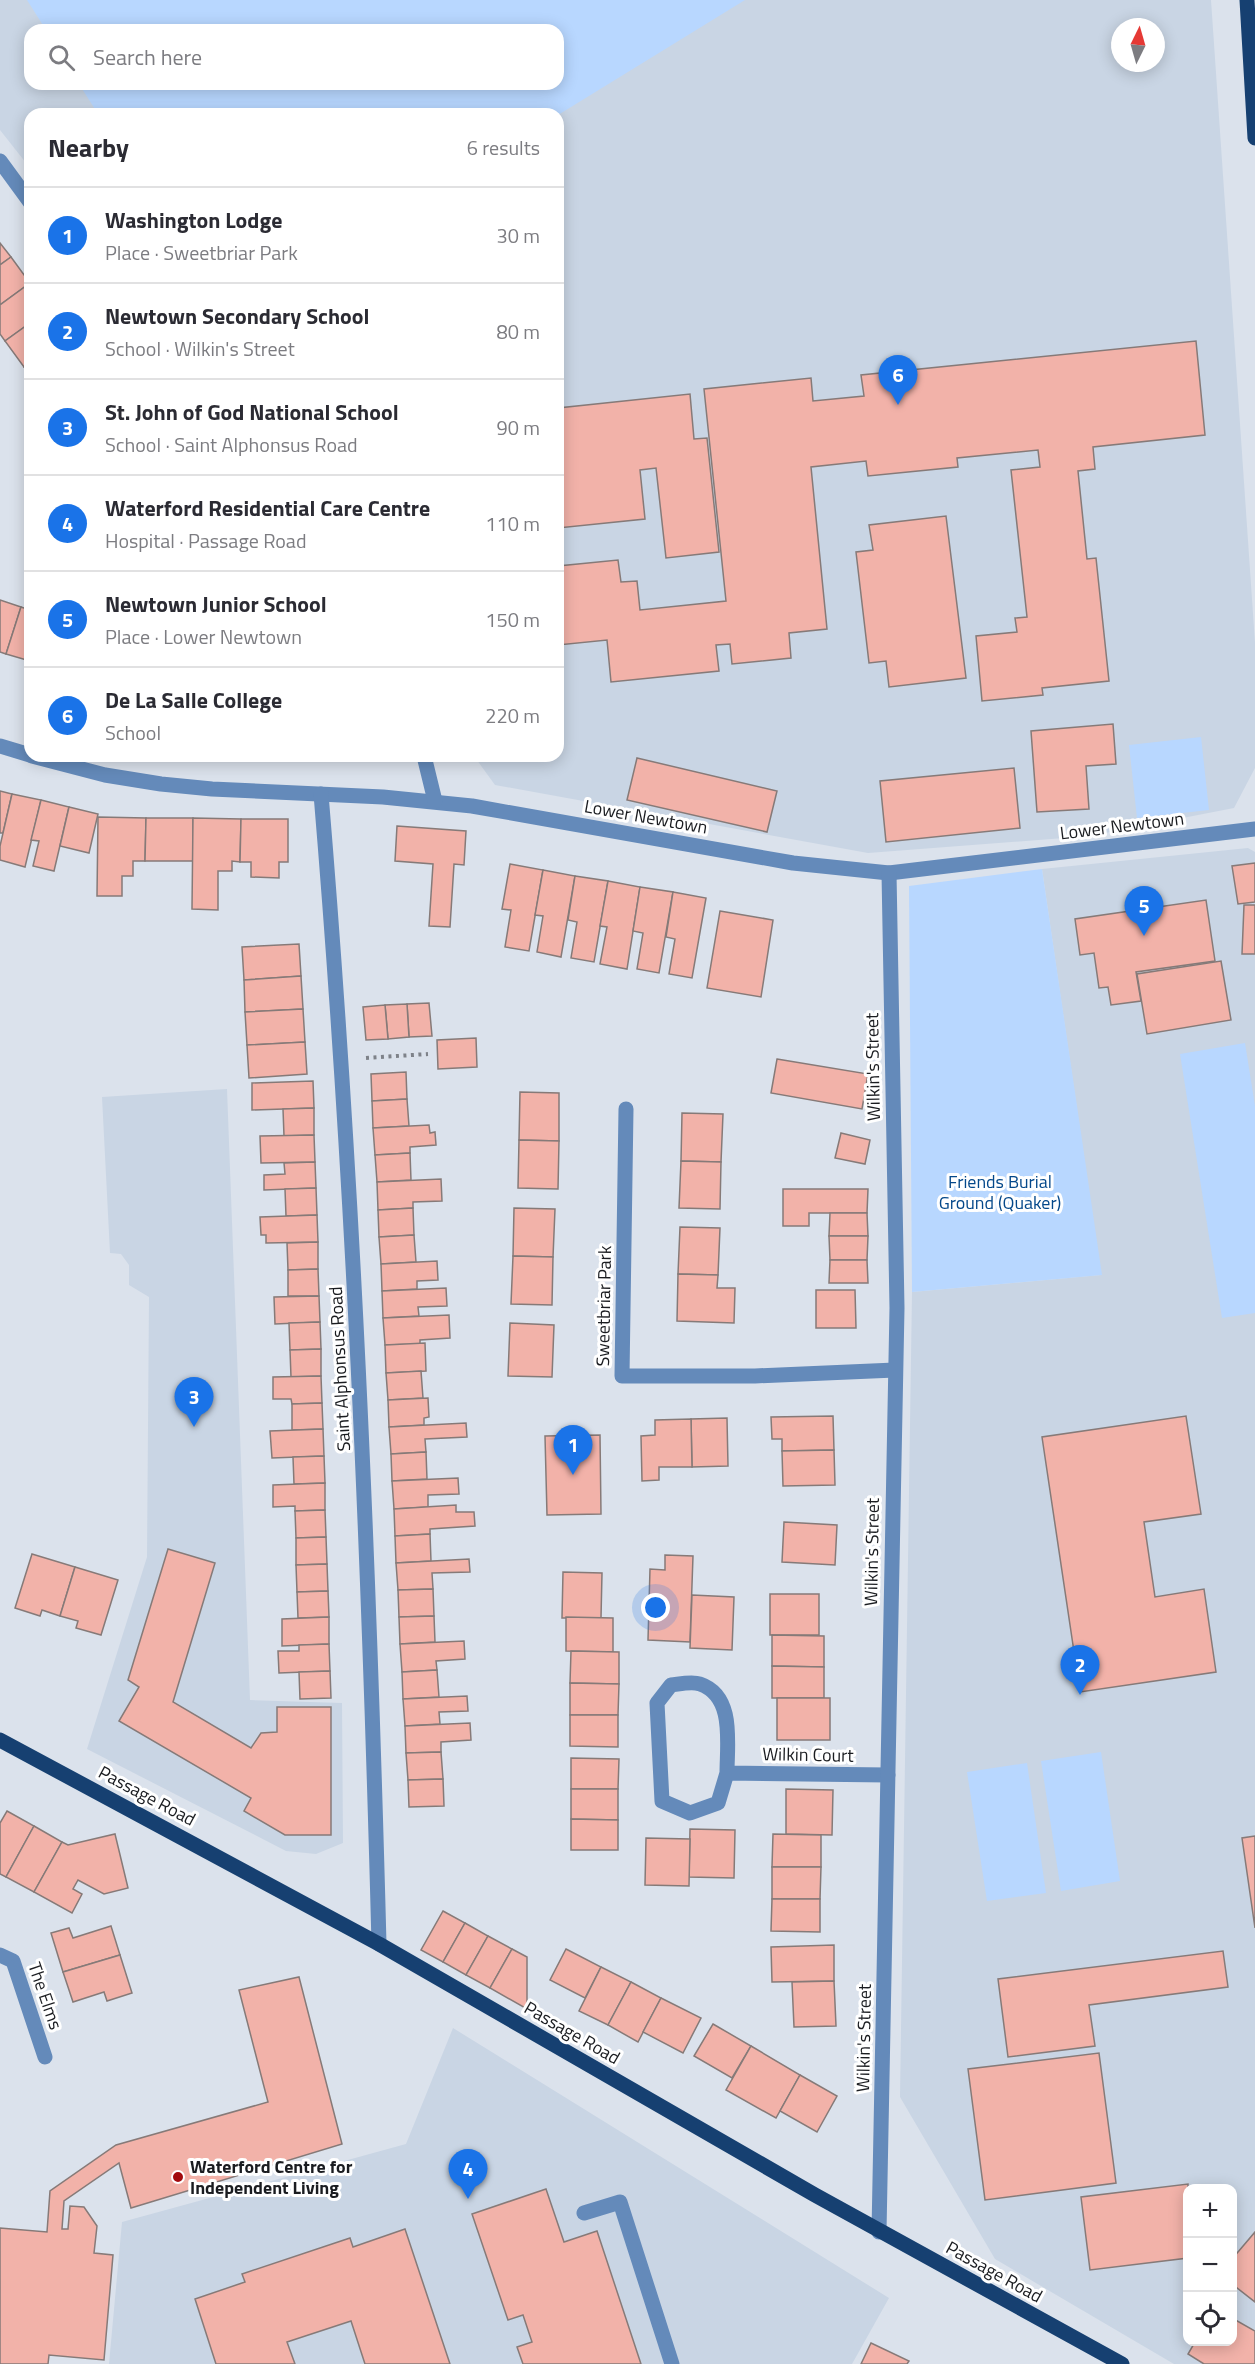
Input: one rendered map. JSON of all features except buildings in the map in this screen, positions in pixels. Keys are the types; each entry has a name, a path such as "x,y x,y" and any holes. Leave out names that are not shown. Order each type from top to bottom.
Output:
{"main road":[{"path":"1246,0 1255,138"},
{"name":"Passage Road","path":"0,1740 379,1944 879,2232 1122,2364"}],"street":[{"path":"0,161 24,194"},
{"name":"Lower Newtown","path":"0,746 24,754"},
{"name":"Lower Newtown","path":"54,762 105,775 161,784 435,801 793,863 889,873 1255,829"},
{"path":"425,762 435,801"},
{"name":"Saint Alphonsus Road","path":"321,794 342,1059 363,1433 379,1944"},
{"name":"Wilkin's Street","path":"879,2232 897,1308 889,873"},
{"name":"Sweetbriar Park","path":"626,1109 622,1376 755,1376 895,1370"},
{"path":"699,1683 718,1695 726,1716 727,1773 718,1803 690,1813 662,1801 657,1703 671,1685 699,1683"},
{"name":"Wilkin Court","path":"727,1773 888,1775"},
{"name":"The Elms","path":"0,1955 13,1961 45,2057"},
{"path":"584,2213 620,2202 672,2364"}],"path":[{"path":"342,1059 428,1054"}],"shaded area":[{"path":"0,0 1211,0 1255,643 1255,768 1234,808 1090,836 868,853 495,785 478,762 564,762 564,108 24,108 24,160 0,130"},
{"path":"1248,848 1255,852 1255,2364 1174,2364 995,2259 900,2097 912,1292 1101,1275 1042,869"},
{"path":"227,1089 250,1700 342,1703 343,1843 316,1854 286,1851 87,1749 147,1557 149,1297 129,1285 129,1265 121,1254 110,1253 102,1097"},
{"path":"453,2028 889,2298 852,2364 109,2364 122,2222 406,2144"}],"green space":[{"path":"27,0 745,0 564,111 564,108 94,108 83,90 564,90 564,24 42,24"},
{"path":"1201,737 1209,810 1137,818 1129,745"},
{"name":"Friends Burial Ground (Quaker)","path":"1042,869 1102,1275 912,1292 909,886"},
{"path":"1245,1043 1255,1106 1255,1313 1222,1318 1180,1054"},
{"path":"1101,1752 1120,1881 1061,1891 1041,1761"},
{"path":"1027,1763 1046,1893 987,1901 967,1772"}],"place":[{"name":"De La Salle College","path":"898,405"},
{"name":"Newtown Junior School","path":"1144,936"},
{"name":"St. John of God National School","path":"194,1427"},
{"name":"Washington Lodge","path":"573,1475"},
{"name":"Newtown Secondary School","path":"1080,1695"},
{"name":"Waterford Centre for Independent Living","path":"178,2177"},
{"name":"Waterford Residential Care Centre","path":"468,2199"}]}
